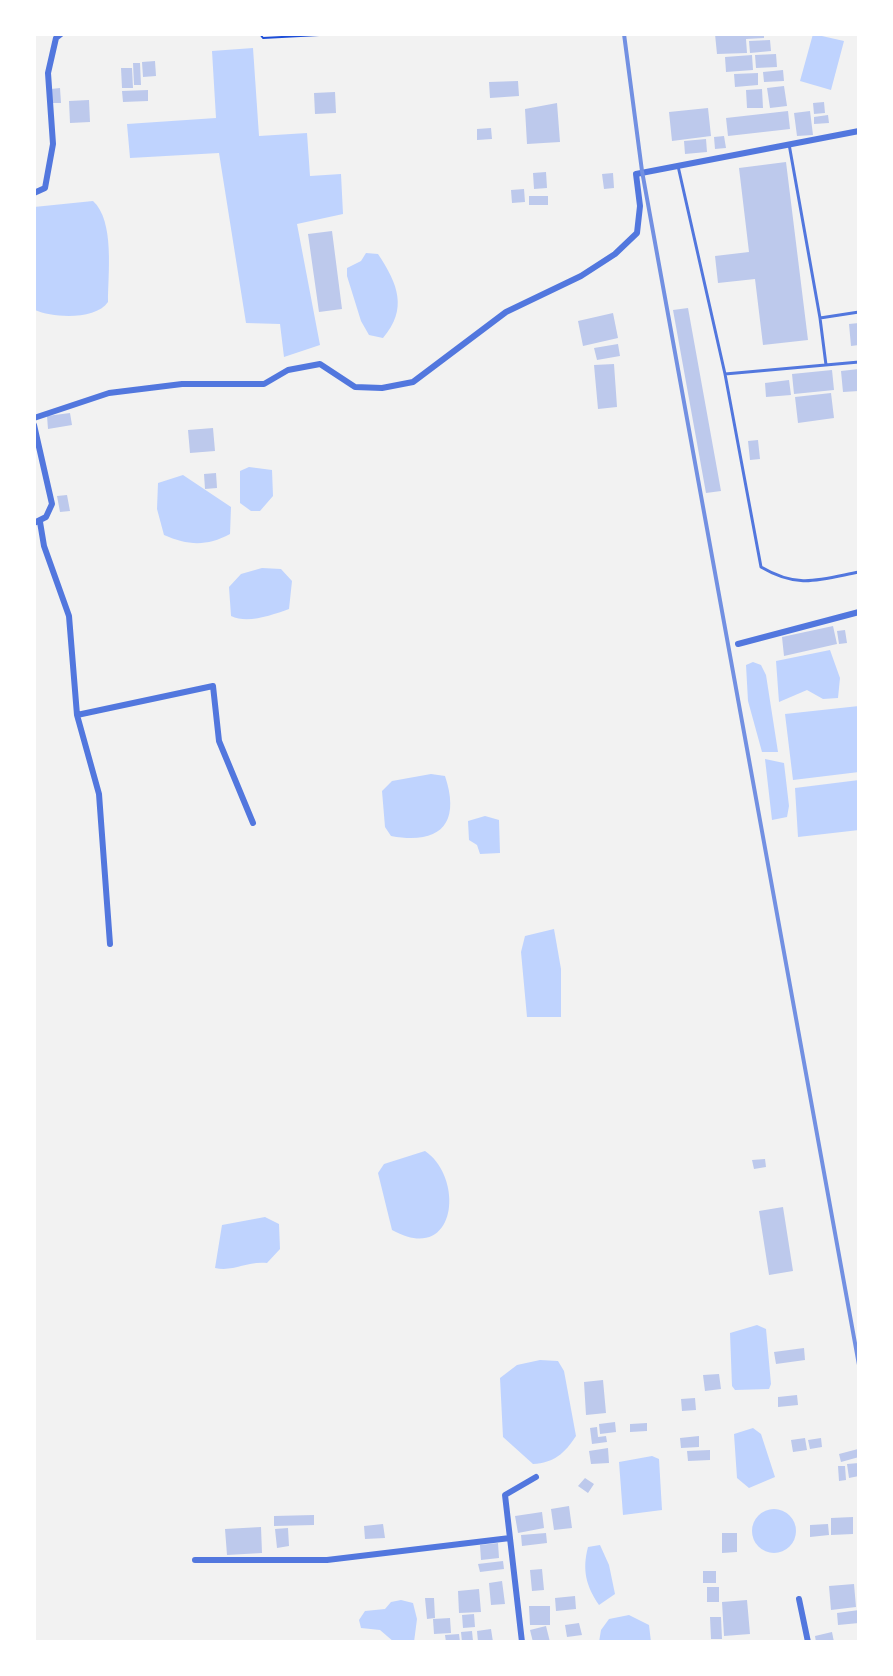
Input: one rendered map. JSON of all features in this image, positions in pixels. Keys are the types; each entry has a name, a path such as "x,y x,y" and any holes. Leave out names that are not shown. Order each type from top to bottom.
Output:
{"street":[{"path":"34,193 45,188 51,159 53,144 48,73 56,38 61,34"},
{"path":"34,418 109,393 182,384 264,384 288,370 320,364 355,387 382,388 413,382 506,312 581,276 615,254 637,233 640,206 636,174 859,131"},
{"path":"34,425 52,504 37,522 69,616 77,715 99,794 110,944"},
{"path":"738,644 859,612"},
{"path":"77,715 213,686 219,741 253,823"},
{"path":"522,1642 505,1495 536,1477"},
{"path":"195,1560 327,1560 510,1538"},
{"path":"799,1599 808,1642"}],"lane":[{"path":"789,144 826,365"},
{"path":"678,165 725,374 761,567 779,578 802,583 859,572"},
{"path":"820,318 859,312"},
{"path":"725,374 859,362"}],"path":[{"path":"260,34 263,38 338,34"}],"water":[{"path":"813,34 844,41 831,90 800,81"},
{"path":"253,48 259,136 307,133 310,176 341,174 343,214 297,224 320,345 284,357 280,324 246,323 219,153 130,158 127,124 216,118 212,51"},
{"path":"93,201 105,221 107,234 108,302 102,308 84,315 52,315 35,310 34,207"},
{"path":"366,253 378,254 391,276 397,296 396,317 383,338 369,335 361,321 347,276 347,268 361,261"},
{"path":"249,467 272,470 273,496 260,511 251,511 240,503 240,471"},
{"path":"183,475 231,507 230,534 197,543 164,535 157,509 158,483"},
{"path":"262,568 281,569 292,581 289,609 252,619 231,616 229,587 241,574"},
{"path":"830,650 840,678 838,698 823,699 807,690 779,702 776,661"},
{"path":"753,662 761,665 766,675 778,752 762,752 748,701 746,665"},
{"path":"859,706 859,772 793,780 785,714"},
{"path":"765,759 784,763 789,806 787,817 772,820"},
{"path":"431,774 445,776 450,807 448,818 434,834 408,838 391,836 385,827 382,791 392,781"},
{"path":"859,780 859,830 798,837 795,788"},
{"path":"485,816 499,820 500,853 480,854 477,845 469,840 468,821"},
{"path":"554,929 561,969 561,1017 527,1017 521,952 525,936"},
{"path":"425,1151 438,1164 446,1180 448,1214 442,1228 430,1237 414,1238 392,1230 378,1173 384,1164"},
{"path":"265,1217 279,1224 280,1249 267,1263 215,1268 222,1225"},
{"path":"757,1325 766,1329 771,1384 769,1389 735,1390 732,1386 730,1333"},
{"path":"540,1360 558,1361 564,1371 576,1436 558,1456 533,1464 503,1437 500,1378 517,1365"},
{"path":"753,1428 761,1434 775,1477 749,1488 737,1478 734,1434"},
{"path":"652,1456 659,1459 662,1510 623,1515 619,1462"},
{"path":"774,1509 789,1516 796,1531 789,1546 774,1553 759,1546 752,1531 759,1516"},
{"path":"600,1545 609,1565 615,1594 599,1605 588,1584 585,1563 588,1547"},
{"path":"401,1600 413,1603 417,1619 414,1642 394,1642 380,1630 361,1628 359,1620 365,1611 385,1609 391,1602"},
{"path":"629,1615 649,1625 651,1642 599,1642 601,1630 609,1619"}],"building":[{"path":"715,34 764,34 764,38 746,39 747,53 717,54"},
{"path":"770,40 771,51 750,53 749,41"},
{"path":"776,54 777,67 756,68 755,55"},
{"path":"752,55 753,70 726,72 725,57"},
{"path":"155,61 156,76 143,77 142,62"},
{"path":"133,63 140,63 141,85 134,85"},
{"path":"121,68 132,68 133,88 122,88"},
{"path":"783,70 784,81 764,82 763,72"},
{"path":"758,73 758,85 735,87 734,74"},
{"path":"518,81 519,96 490,98 489,82"},
{"path":"784,86 787,106 770,108 767,88"},
{"path":"60,88 61,103 52,103 51,89"},
{"path":"762,89 763,108 747,108 746,90"},
{"path":"148,90 148,101 123,102 122,91"},
{"path":"335,92 336,113 315,114 314,93"},
{"path":"89,100 90,122 70,123 69,101"},
{"path":"824,102 825,113 814,114 813,103"},
{"path":"557,103 560,142 527,144 525,109"},
{"path":"708,108 711,136 672,141 669,112"},
{"path":"788,111 790,129 728,136 726,118"},
{"path":"810,111 813,135 797,136 794,113"},
{"path":"828,115 829,123 814,124 814,117"},
{"path":"491,128 492,139 477,140 477,129"},
{"path":"724,136 726,148 715,149 714,137"},
{"path":"706,139 707,152 685,154 684,141"},
{"path":"786,162 808,340 763,345 755,279 718,283 715,256 749,252 739,168"},
{"path":"546,172 547,188 534,189 533,173"},
{"path":"613,173 614,188 604,189 602,174"},
{"path":"524,189 525,202 512,203 511,190"},
{"path":"529,196 548,196 548,205 529,205"},
{"path":"332,231 342,309 319,312 308,234"},
{"path":"688,308 721,491 706,493 673,310"},
{"path":"613,313 618,338 583,346 578,321"},
{"path":"859,323 859,345 851,346 849,324"},
{"path":"618,344 620,356 597,360 594,348"},
{"path":"614,364 617,407 598,409 594,365"},
{"path":"859,369 859,391 843,392 841,371"},
{"path":"832,370 834,390 794,394 792,374"},
{"path":"789,380 791,395 766,397 765,383"},
{"path":"831,393 834,418 798,423 795,397"},
{"path":"70,413 72,425 48,429 47,416"},
{"path":"213,428 215,451 190,453 188,430"},
{"path":"758,440 760,459 750,460 748,441"},
{"path":"216,473 217,488 205,489 204,474"},
{"path":"67,495 70,511 60,512 57,496"},
{"path":"833,626 837,644 784,656 782,637"},
{"path":"845,630 847,643 839,644 837,631"},
{"path":"765,1159 766,1167 754,1169 752,1160"},
{"path":"783,1207 793,1271 769,1275 759,1211"},
{"path":"804,1348 805,1360 776,1364 774,1352"},
{"path":"719,1374 721,1389 705,1391 703,1375"},
{"path":"603,1380 606,1413 586,1415 584,1382"},
{"path":"797,1395 798,1405 778,1407 778,1397"},
{"path":"695,1398 696,1410 682,1411 681,1399"},
{"path":"615,1422 616,1432 600,1434 599,1424"},
{"path":"647,1423 647,1431 630,1432 630,1424"},
{"path":"597,1427 598,1437 606,1436 607,1442 592,1444 590,1428"},
{"path":"699,1436 699,1447 681,1448 680,1438"},
{"path":"805,1438 807,1450 793,1452 791,1440"},
{"path":"821,1438 822,1447 810,1449 808,1440"},
{"path":"608,1448 609,1463 591,1464 589,1451"},
{"path":"858,1449 859,1457 841,1462 839,1454"},
{"path":"710,1450 710,1460 688,1461 687,1451"},
{"path":"859,1463 859,1476 849,1478 847,1464"},
{"path":"838,1466 845,1466 846,1480 839,1481"},
{"path":"585,1478 594,1484 588,1493 578,1486"},
{"path":"569,1506 572,1528 554,1530 551,1509"},
{"path":"542,1512 544,1528 518,1533 515,1516"},
{"path":"314,1515 314,1525 274,1526 274,1516"},
{"path":"853,1517 853,1534 831,1535 831,1518"},
{"path":"383,1524 385,1538 365,1539 364,1526"},
{"path":"828,1524 829,1535 810,1537 810,1525"},
{"path":"261,1527 262,1553 227,1555 225,1529"},
{"path":"288,1528 289,1546 277,1548 275,1529"},
{"path":"546,1533 547,1543 522,1546 521,1535"},
{"path":"722,1533 737,1533 737,1552 722,1553"},
{"path":"498,1543 499,1558 481,1560 480,1545"},
{"path":"503,1561 504,1569 480,1572 478,1564"},
{"path":"542,1569 544,1590 532,1591 530,1570"},
{"path":"703,1571 716,1571 716,1583 703,1583"},
{"path":"502,1581 505,1604 491,1605 489,1583"},
{"path":"854,1584 856,1607 831,1610 829,1586"},
{"path":"707,1587 719,1587 719,1602 707,1602"},
{"path":"479,1589 481,1612 459,1613 458,1591"},
{"path":"575,1596 576,1609 556,1611 555,1598"},
{"path":"425,1598 434,1598 435,1618 427,1619"},
{"path":"747,1600 750,1634 724,1636 722,1602"},
{"path":"529,1606 550,1606 550,1625 530,1625"},
{"path":"859,1610 859,1623 838,1625 837,1613"},
{"path":"474,1614 475,1627 463,1628 462,1615"},
{"path":"710,1617 721,1617 722,1639 711,1639"},
{"path":"450,1618 451,1633 434,1634 433,1619"},
{"path":"579,1623 582,1635 567,1637 565,1625"},
{"path":"546,1626 550,1642 533,1642 530,1630"},
{"path":"491,1629 493,1642 478,1642 477,1631"},
{"path":"472,1631 473,1641 462,1642 461,1632"},
{"path":"832,1632 834,1642 816,1642 815,1636"},
{"path":"459,1634 460,1642 446,1642 445,1635"}],"railway":[{"path":"624,34 642,171 859,1365"}]}
